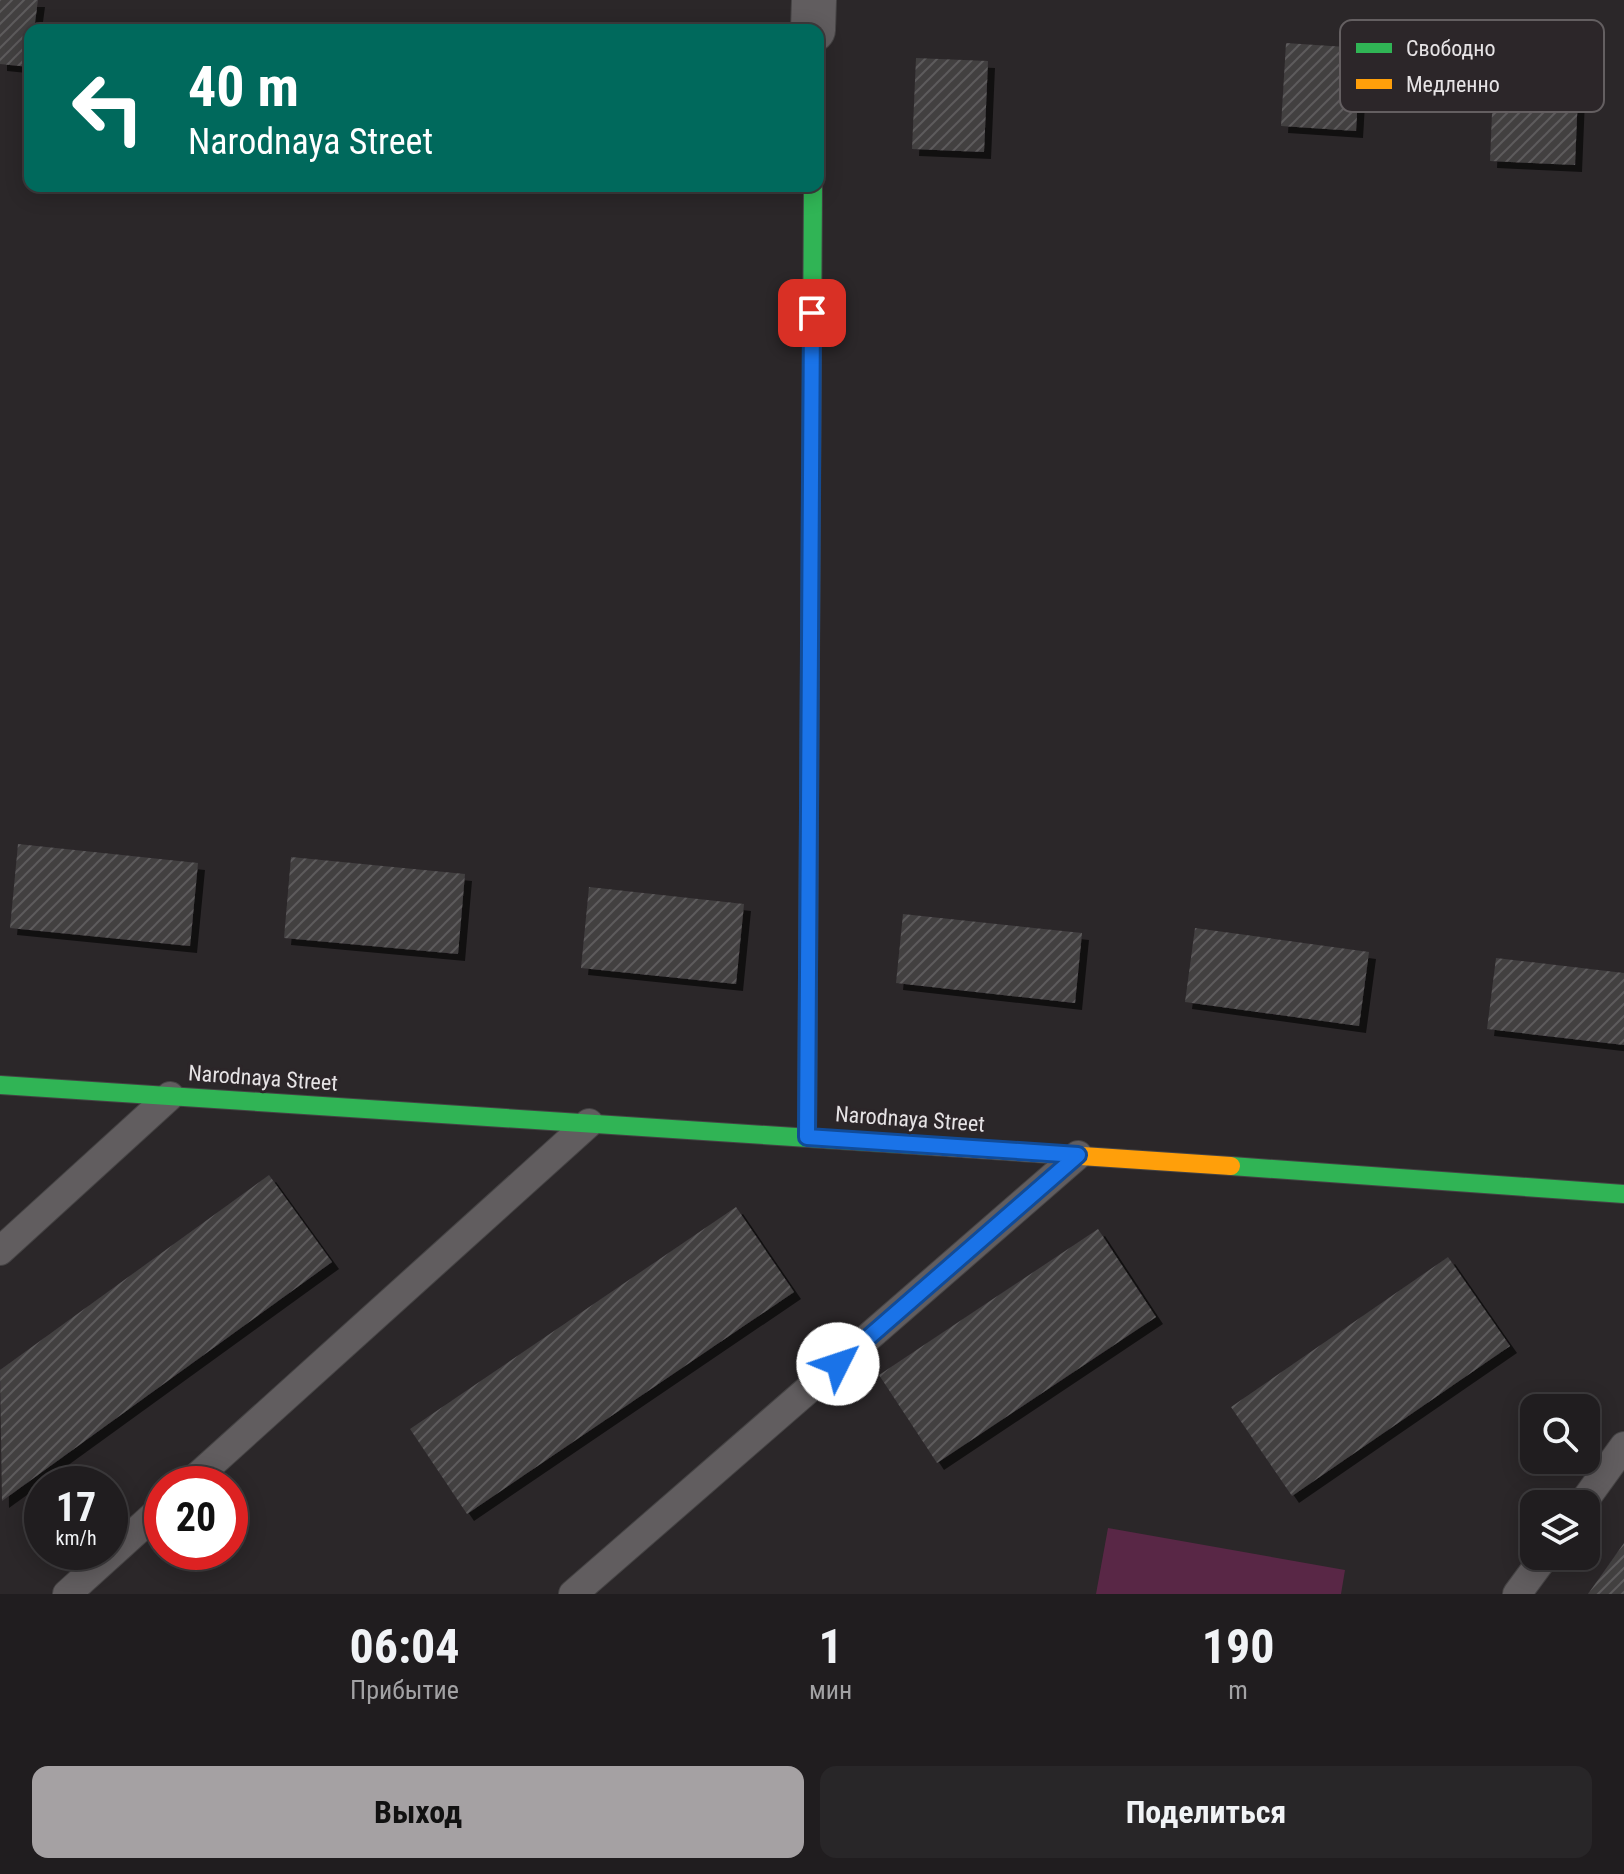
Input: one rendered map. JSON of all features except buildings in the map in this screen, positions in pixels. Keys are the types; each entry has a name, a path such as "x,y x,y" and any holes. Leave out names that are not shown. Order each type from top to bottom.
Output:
{"main road":[{"path":"807,1137 813,192"},
{"name":"Narodnaya Street","path":"0,1085 1624,1194"}],"street":[{"path":"813,24 814,0"}],"lane":[{"path":"0,1251 170,1096"},
{"path":"209,1466 589,1123"},
{"path":"573,1594 1078,1155"},
{"path":"1592,1490 1624,1446"},
{"path":"67,1594 144,1524"},
{"path":"1517,1594 1535,1570"}],"shaded area":[{"path":"1108,1528 1345,1570 1341,1594 1096,1594"}],"traffic: fast":[{"path":"807,1137 813,192"},
{"path":"0,1085 932,1146"},
{"path":"1231,1166 1624,1194"}],"traffic: slow":[{"path":"932,1146 1231,1166"}],"route":[{"path":"812,313 807,1137 1078,1155 838,1364"}]}
